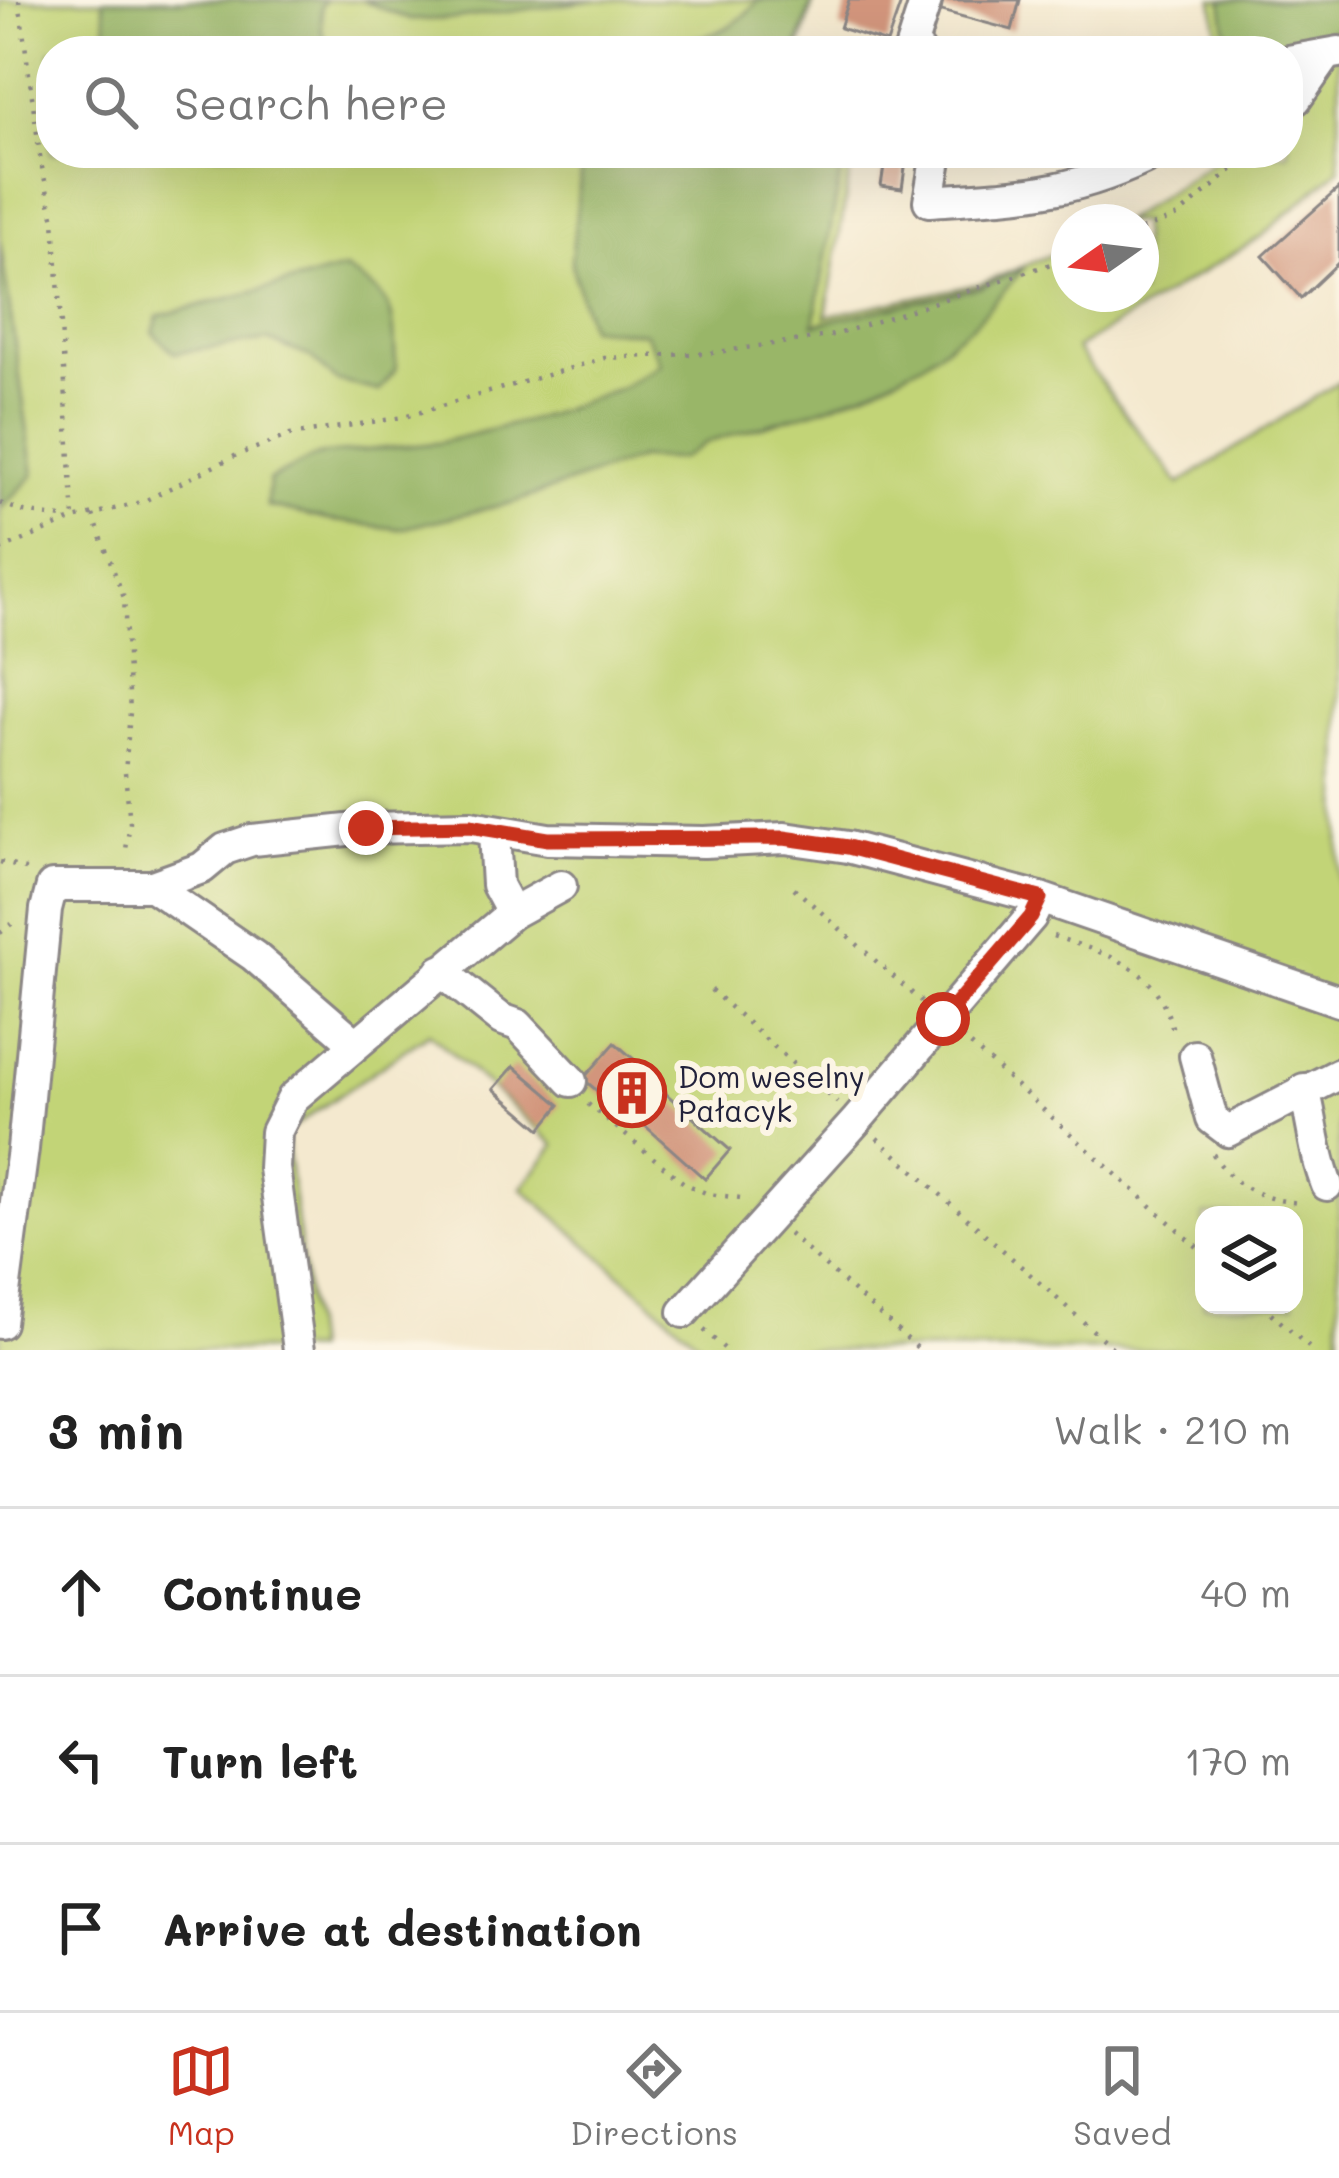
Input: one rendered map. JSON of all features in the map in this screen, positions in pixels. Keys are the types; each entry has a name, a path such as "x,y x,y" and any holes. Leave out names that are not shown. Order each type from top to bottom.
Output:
{"lane":[{"path":"914,36 926,0"},
{"path":"1303,59 1333,54"},
{"path":"1303,90 1333,54"},
{"path":"934,168 929,201 1057,191 1124,168"},
{"path":"0,1323 52,886 152,886 202,868 225,849 252,840 366,828 470,826 548,839 784,838 848,847 1040,898 1339,1000"},
{"path":"494,833 497,885 512,913"},
{"path":"152,886 254,956 356,1045"},
{"path":"299,1350 274,1168 276,1132 293,1099 512,913 561,886"},
{"path":"684,1312 1031,917 1040,898"},
{"path":"441,971 501,1019 518,1024 572,1081"},
{"path":"1196,1056 1211,1119 1228,1131 1339,1074"},
{"path":"1304,1089 1314,1151 1327,1185"}],"path":[{"path":"19,0 36,126"},
{"path":"42,168 54,220 74,519"},
{"path":"1159,223 1178,215 1234,168"},
{"path":"0,550 74,519 142,502 290,435 404,418 604,358 712,352 835,335 1051,264"},
{"path":"0,503 24,512 74,519"},
{"path":"93,515 124,598 130,712 125,773 130,823 120,885"},
{"path":"794,888 1195,1245"},
{"path":"711,990 1115,1350"},
{"path":"1272,1314 1312,1350"}],"green space":[{"path":"0,0 814,0 803,36 36,36 36,168 851,168 826,316 983,283 1051,255 1051,312 1137,312 1076,349 1179,484 1339,382 1339,1350 707,1350 522,1188 555,1145 429,1033 285,1133 314,1350 0,1350 0,509 34,475 0,242"},
{"path":"103,0 326,0 321,6 324,36 107,33"},
{"path":"362,0 596,0 454,19 410,20"},
{"path":"758,0 813,0 801,36 705,36 745,14"},
{"path":"1213,0 1339,0 1339,169 1262,236 1159,299 1159,204 1149,204 1203,168 1303,168 1303,36 1218,36"},
{"path":"1222,0 1339,0 1339,29 1325,32 1303,70 1303,36 1227,36"},
{"path":"581,168 841,168 814,324 982,287 1025,267 975,323 924,362 823,408 705,443 681,459 641,458 515,502 400,529 267,506 269,480 318,455 438,443 542,417 621,388 661,364 645,333 589,327 571,262"},
{"path":"0,242 34,475 0,509"},
{"path":"345,269 375,290 389,308 396,369 379,391 337,381 309,356 267,340 175,353 153,333 158,316"}],"building":[{"path":"849,0 902,0 889,36 865,36 840,28"},
{"path":"943,0 1020,0 1012,30 941,11"},
{"path":"884,168 905,168 902,189 881,186"},
{"path":"1339,188 1339,262 1301,298 1263,256"},
{"name":"Dom weselny Pałacyk","path":"615,1043 730,1150 705,1179 623,1106 620,1110 583,1079"},
{"path":"514,1066 560,1105 541,1129 494,1089"}],"place":[{"name":"Dom weselny Pałacyk","path":"632,1093"}],"route":[{"path":"366,828 470,826 548,839 704,842 784,838 848,847 1040,898 1031,917 943,1019"}]}
